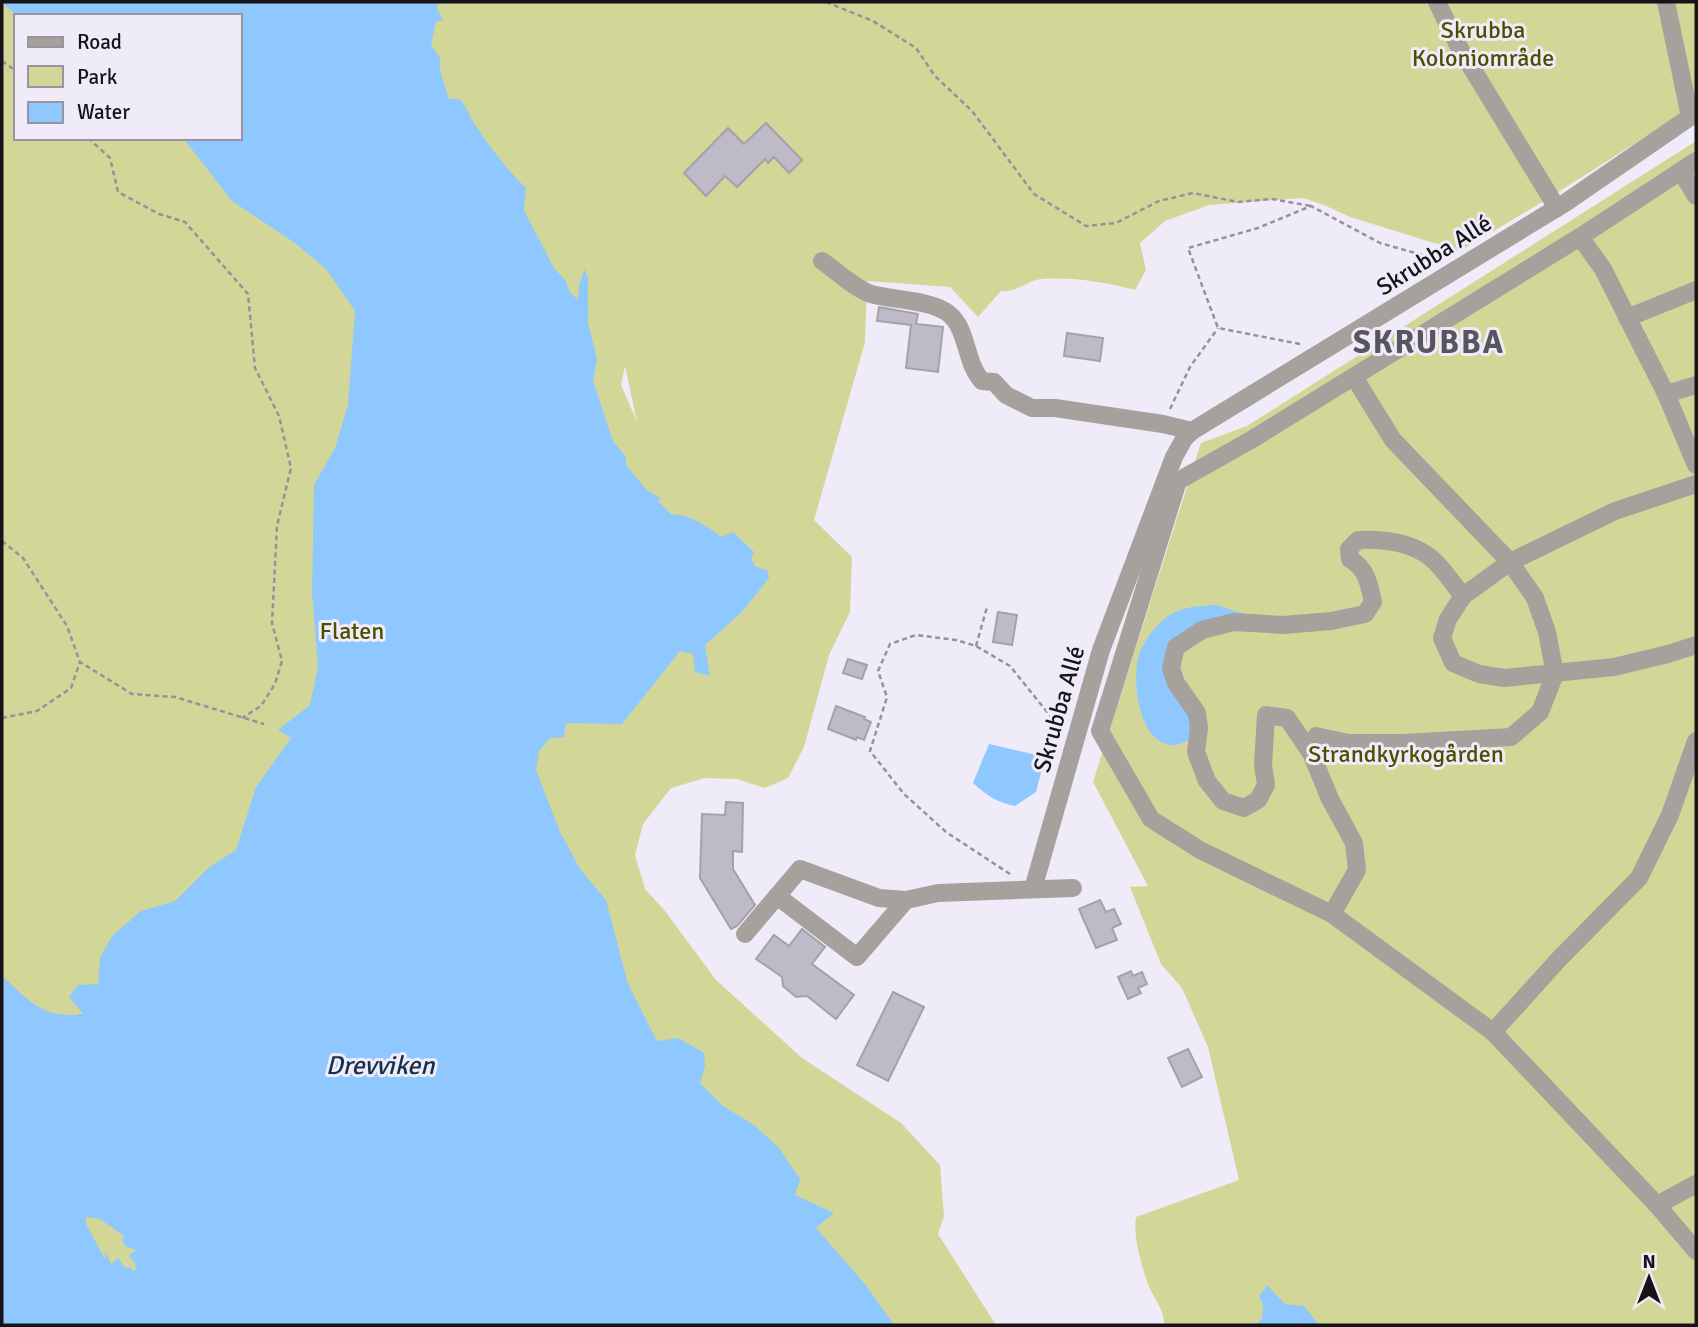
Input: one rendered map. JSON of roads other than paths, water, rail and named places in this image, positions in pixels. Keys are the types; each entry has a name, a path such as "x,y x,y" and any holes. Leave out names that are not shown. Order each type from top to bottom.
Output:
{"street":[{"path":"1437,2 1459,47 1557,208"},
{"path":"1666,2 1693,115"},
{"name":"Skrubba Allé","path":"1034,889 1101,650 1174,457 1184,439 1192,431 1557,208 1693,115"},
{"path":"1696,196 1689,166 1354,377 1178,481 1100,731 1151,819 1200,850 1332,914 1493,1032 1657,1205 1696,1251"},
{"path":"1580,237 1603,269 1667,394 1696,465"},
{"path":"822,261 870,293 920,302 949,314 963,338 974,373 982,381 994,382 1006,394 1032,408 1055,408 1163,424 1192,431"},
{"path":"1627,318 1696,290"},
{"path":"1311,753 1316,736 1348,743 1511,737 1540,712 1555,674 1547,632 1535,598 1510,562 1393,440 1354,377"},
{"path":"1667,394 1696,385"},
{"path":"1696,484 1659,494 1615,511 1510,562 1463,596 1448,619 1442,638 1453,663 1479,674 1504,678 1614,667 1696,645"},
{"path":"1332,914 1357,870 1354,842 1329,799 1311,753 1287,718 1266,715 1263,765 1266,785 1258,800 1244,808 1223,801 1207,781 1196,752 1199,728 1196,713 1176,683 1171,668 1177,647 1202,630 1234,621 1283,625 1331,621 1365,614 1373,602 1367,577 1360,565 1350,559 1349,549 1358,540 1382,539 1404,545 1431,558 1463,596"},
{"path":"1493,1032 1559,959 1639,878 1670,815 1696,741"},
{"path":"745,934 800,869 878,898 906,900 938,893 1073,888"},
{"path":"777,896 857,957 906,900"},
{"path":"1657,1205 1696,1184"}],"water":[{"name":"Drevviken","path":"2,2 438,2 437,8 443,21 436,21 431,45 440,58 440,71 449,99 460,99 492,149 526,188 524,210 554,268 578,300 579,285 585,269 588,279 588,323 597,359 593,381 613,441 626,457 626,465 647,490 660,498 658,501 671,514 698,521 721,537 733,532 754,552 751,558 755,566 768,571 769,578 742,612 705,645 710,676 695,672 693,654 680,651 622,724 566,723 564,737 550,738 539,751 536,770 560,832 580,869 606,900 628,984 657,1041 678,1038 704,1053 705,1066 700,1083 723,1106 754,1125 779,1148 800,1179 795,1195 834,1213 816,1228 865,1284 894,1325 2,1325 2,976 29,1000 47,1011 69,1015 83,1014 69,997 78,985 98,984 100,958 112,936 141,911 175,901 208,868 236,850 256,787 291,738 278,730 310,705 318,667 312,593 314,485 335,448 348,405 355,311 326,269 295,243 232,201 185,140 242,140 242,14 15,14","holes":["86,1217 100,1219 124,1236 122,1239 125,1246 136,1250 129,1256 135,1263 136,1270 125,1268 118,1258 111,1264 105,1251 105,1259 86,1224"]},
{"path":"1216,605 1248,615 1168,656 1194,716 1191,739 1176,745 1163,743 1153,736 1141,710 1136,680 1139,655 1144,643 1168,616 1188,608"},
{"path":"989,744 1045,757 1036,792 1015,806 992,798 973,783"},
{"path":"1267,1285 1285,1304 1304,1306 1319,1325 1255,1325 1262,1319 1263,1304 1259,1297"}],"district":[{"name":"SKRUBBA","path":"1429,342"}],"park label":[{"name":"Skrubba Koloniområde","path":"1483,44"},
{"name":"Flaten","path":"352,631"},
{"name":"Strandkyrkogården","path":"1406,754"}]}
